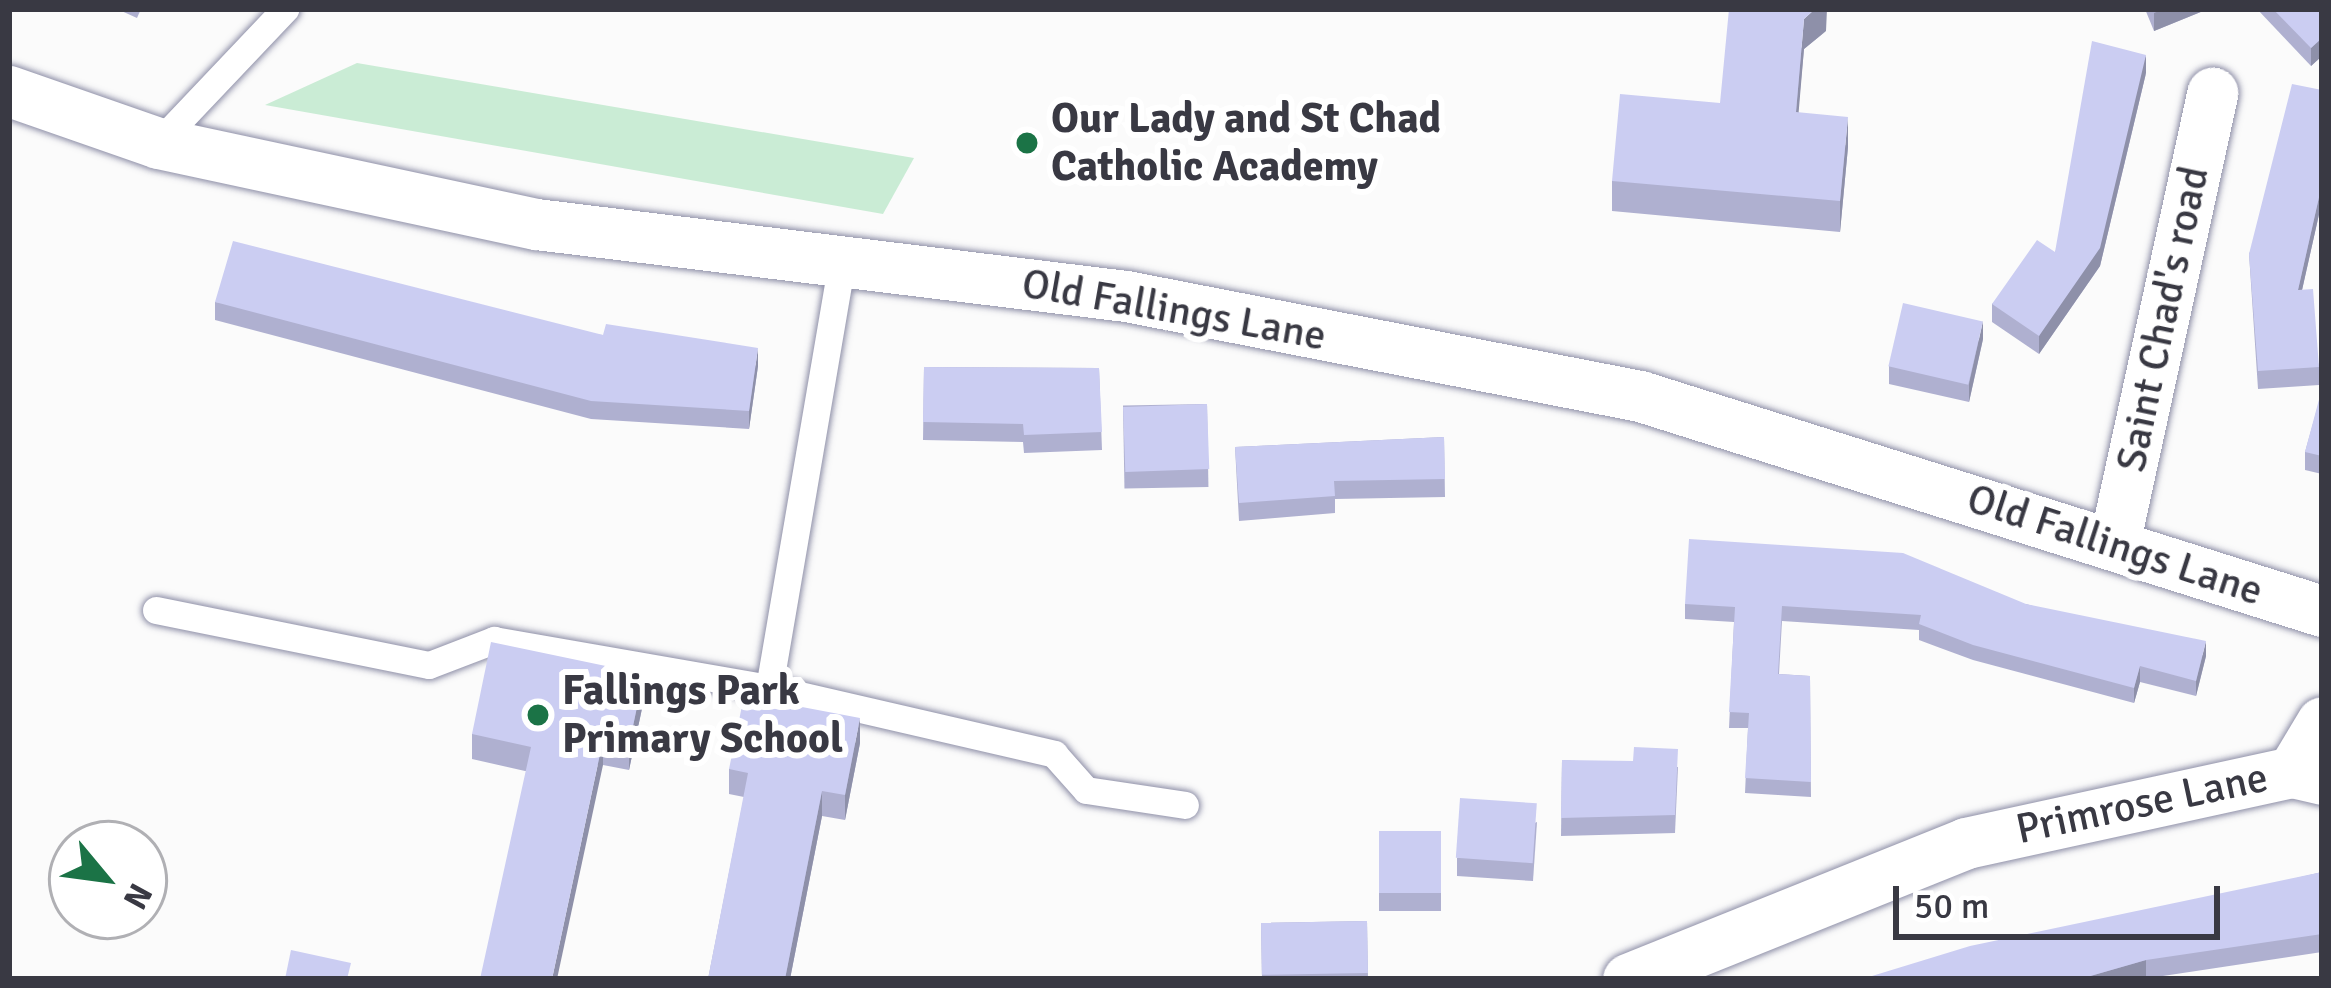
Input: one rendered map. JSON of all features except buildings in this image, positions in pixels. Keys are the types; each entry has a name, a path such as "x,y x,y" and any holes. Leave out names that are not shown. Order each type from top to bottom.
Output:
{"street":[{"name":"Old Fallings Lane","path":"9,91 158,143 536,224 1126,296 1640,396 2322,611"},
{"name":"Saint Chad's road","path":"2114,544 2212,93"},
{"path":"2307,776 2322,722"},
{"name":"Primrose Lane","path":"1628,979 1966,843 2307,776"}],"lane":[{"path":"158,143 285,9"},
{"path":"769,688 842,262"},
{"path":"156,610 429,665 494,640 769,688 1054,754 1086,790 1185,806"}],"green space":[{"path":"357,63 914,158 883,214 265,105"}],"place":[{"name":"Our Lady and St Chad Catholic Academy","path":"1027,143"},
{"name":"Fallings Park Primary School","path":"538,715"}]}
